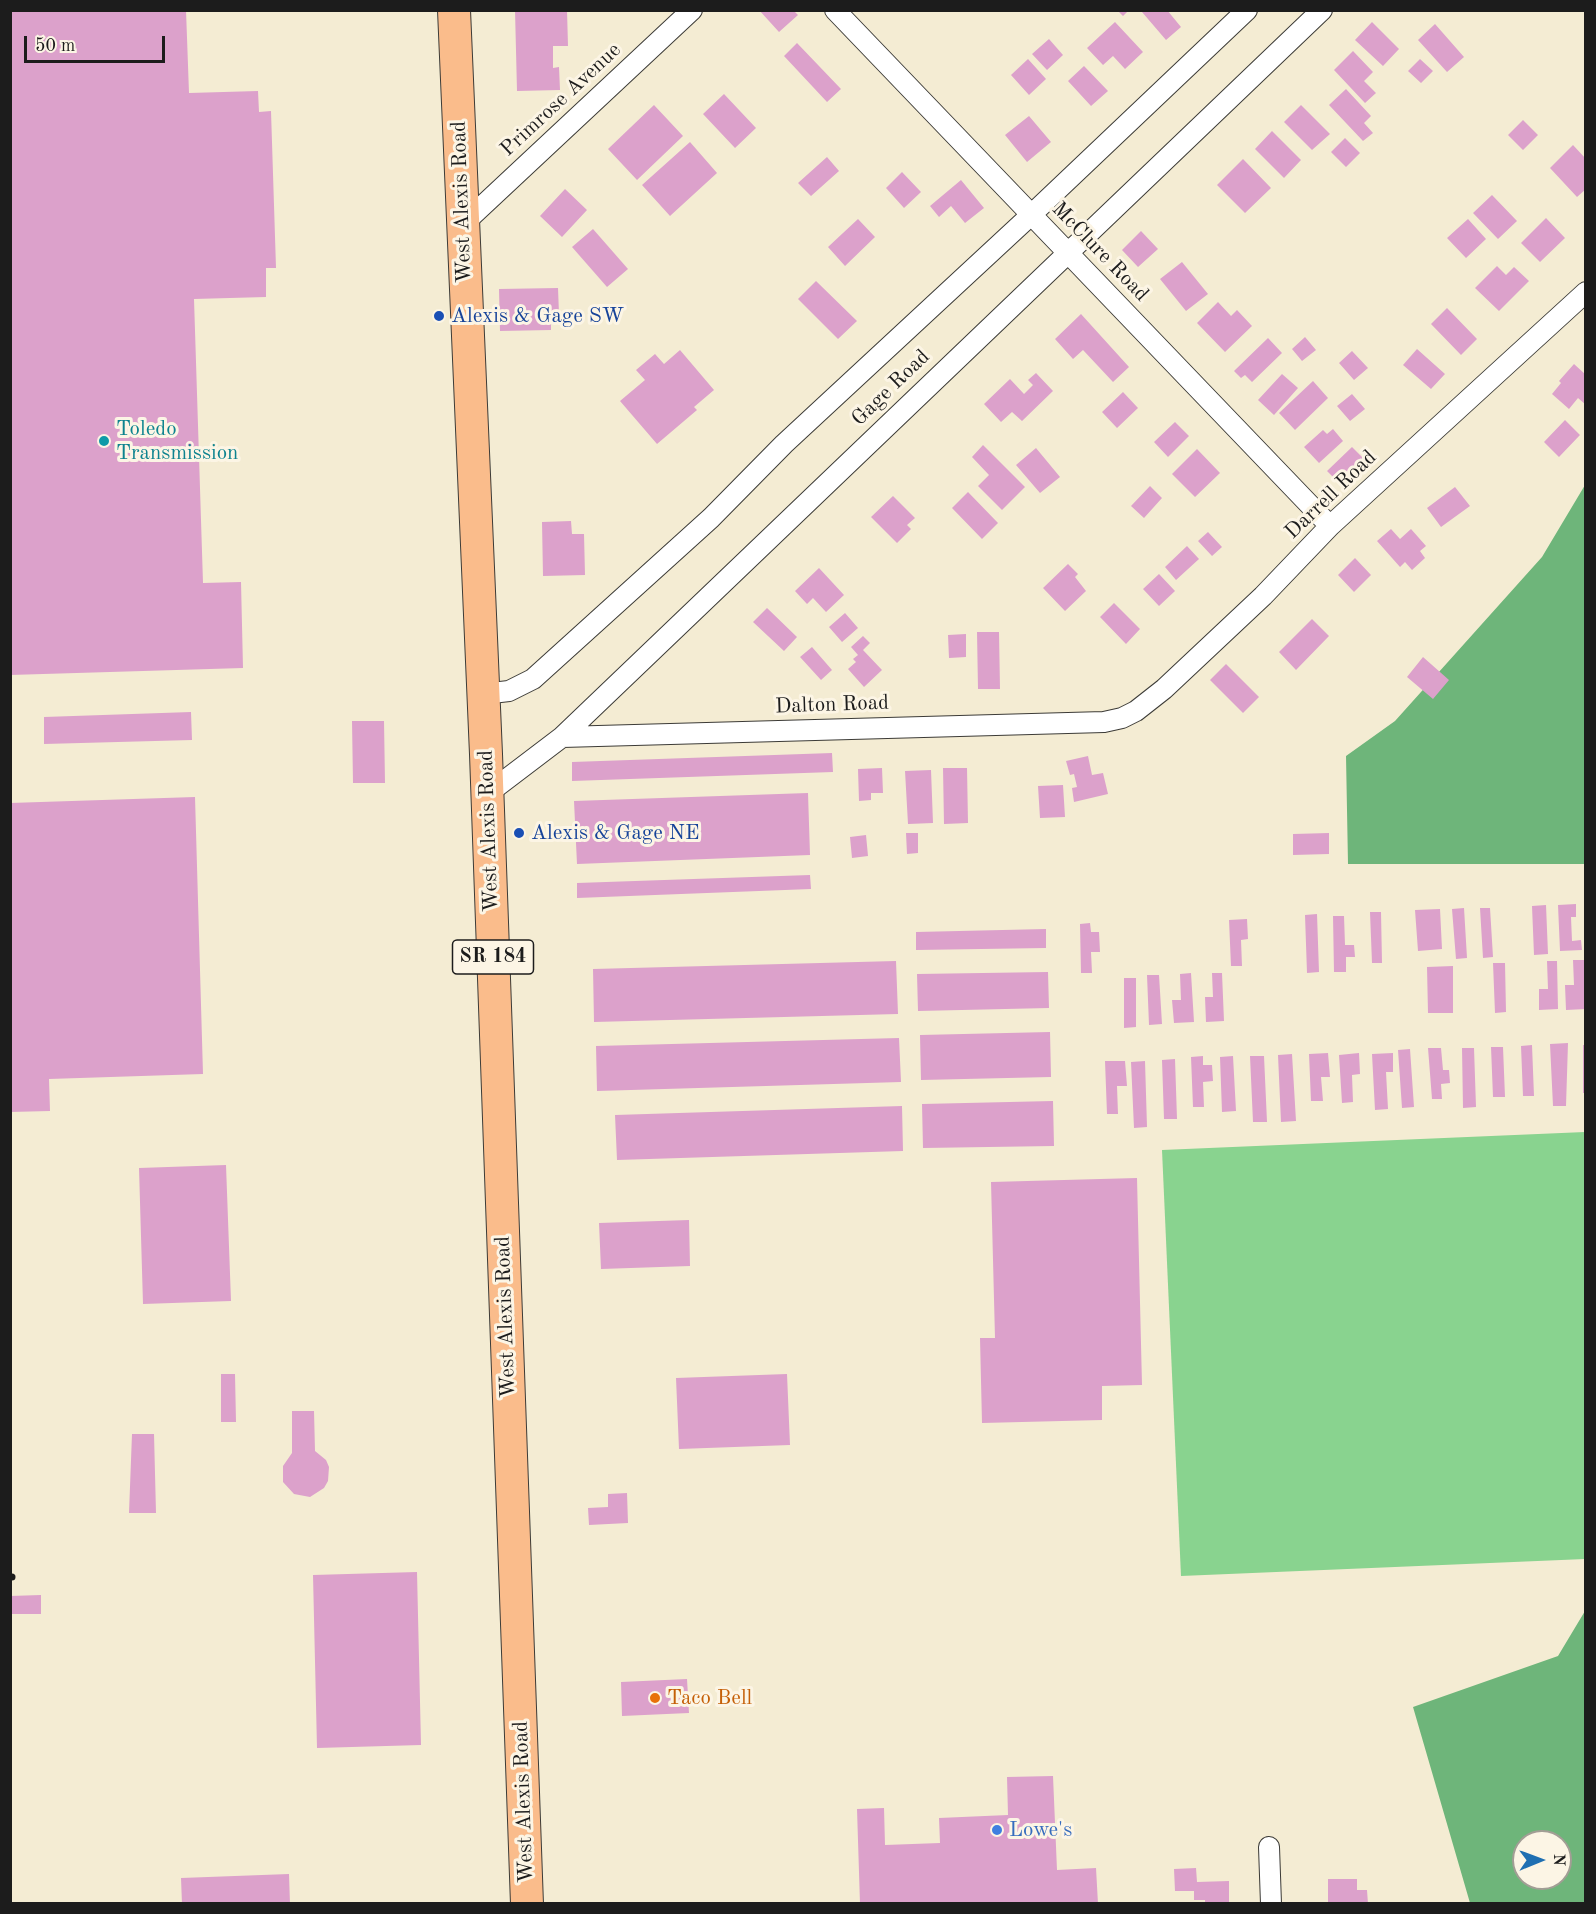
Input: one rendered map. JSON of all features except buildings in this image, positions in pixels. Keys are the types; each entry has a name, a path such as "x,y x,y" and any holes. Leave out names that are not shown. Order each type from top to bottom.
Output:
{"main road":[{"name":"West Alexis Road","path":"454,10 488,794 527,1904"}],"street":[{"name":"Primrose Avenue","path":"462,225 692,10"},
{"name":"McClure Road","path":"835,10 1330,526"},
{"name":"Gage Road","path":"483,694 509,691 533,679 711,518 784,444 1032,215 1247,10"},
{"name":"Gage Road","path":"488,794 562,737 1322,10"},
{"name":"Darrell Road","path":"1104,722 1122,718 1136,711 1164,689 1263,596 1330,526 1586,292"},
{"name":"Dalton Road","path":"562,737 1104,722"},
{"path":"1269,1847 1271,1904"}],"green space":[{"path":"1585,485 1585,864 1348,864 1346,756 1395,721 1542,557"},
{"path":"1585,1132 1585,1559 1181,1576 1162,1150"},
{"path":"1585,1611 1585,1903 1470,1903 1413,1707 1558,1656"}],"place":[{"name":"Alexis & Gage SW","path":"439,316"},
{"name":"Toledo Transmission","path":"104,441"},
{"name":"Alexis & Gage NE","path":"519,833"},
{"name":"Taco Bell","path":"655,1698"},
{"name":"Lowe's","path":"997,1830"}]}
